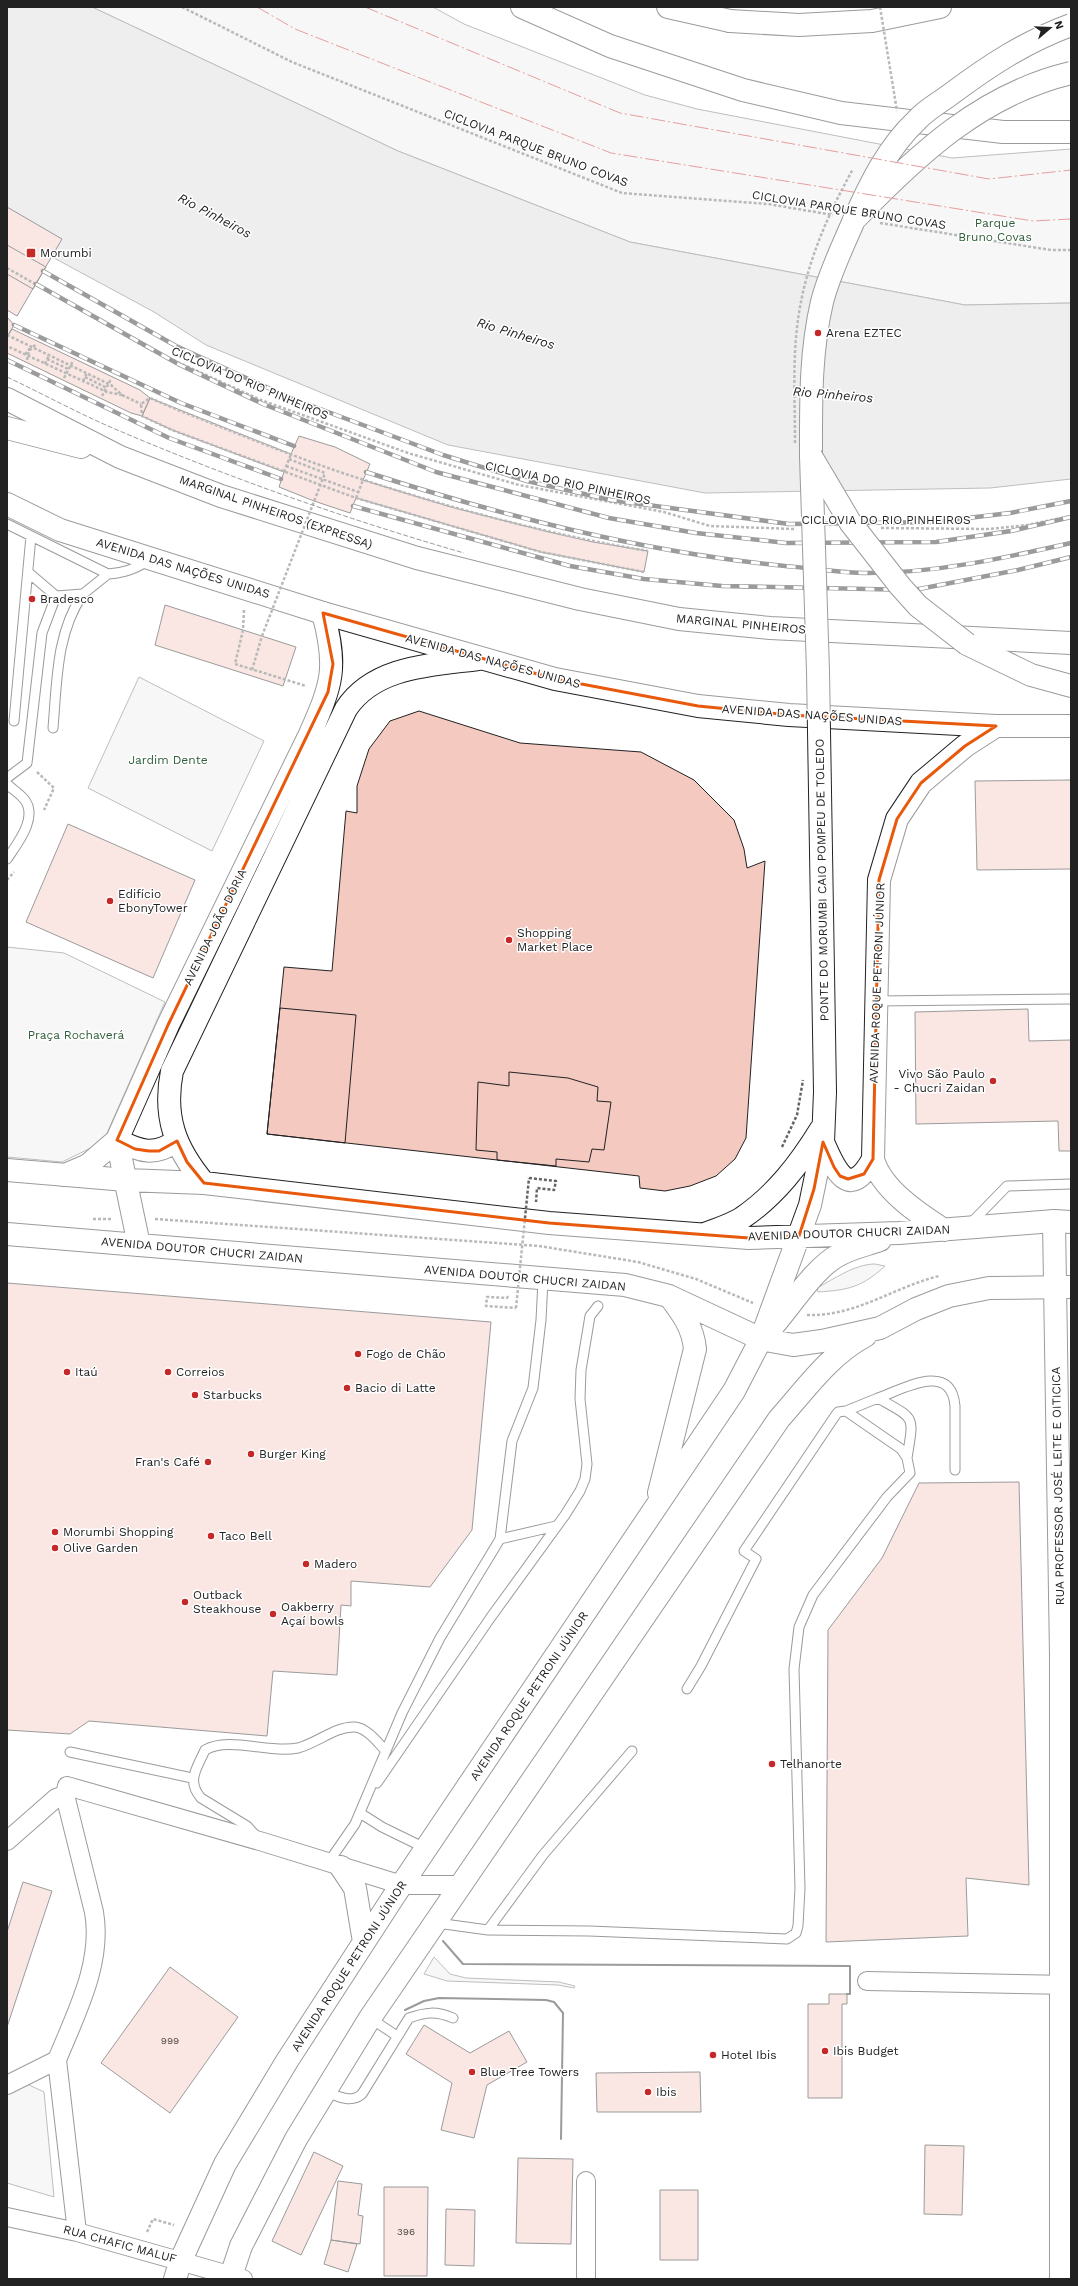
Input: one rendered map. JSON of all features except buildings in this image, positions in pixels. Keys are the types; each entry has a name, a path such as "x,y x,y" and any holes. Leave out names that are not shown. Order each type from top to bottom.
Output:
{"main road":[{"path":"522,7 625,51 743,90 833,111 1003,132 1071,132"},
{"path":"668,7 799,25 865,21 940,7"},
{"path":"846,218 888,156 917,119 992,63 1040,36 1071,25"},
{"name":"PONTE DO MORUMBI CAIO POMPEU DE TOLEDO","path":"825,1092 819,679 811,456 813,350 820,315 836,262 846,218 967,119 1011,94 1071,73"},
{"name":"MARGINAL PINHEIROS (EXPRESSA)","path":"7,399 120,457 222,496 417,558"},
{"path":"7,428 120,457"},
{"path":"811,456 850,522 900,586 918,606 966,644 1031,675 1071,686"},
{"name":"AVENIDA DAS NAÇÕES UNIDAS","path":"7,504 60,530 323,613 478,659 555,679 698,706 789,715 996,726 1071,726"},
{"name":"MARGINAL PINHEIROS","path":"417,558 580,599 679,619 770,628 1071,643"},
{"name":"AVENIDA JOÃO DÓRIA","path":"117,1140 168,1025 306,741 328,692 333,664 329,633 323,613"},
{"name":"AVENIDA JOÃO DÓRIA","path":"204,1183 187,1162 177,1141 168,1105 172,1071 346,709 355,696 366,686 388,676 430,665 478,659"},
{"name":"AVENIDA ROQUE PETRONI JÚNIOR","path":"944,1230 904,1202 876,1169 873,1159 879,880 897,819 921,783 965,746 996,726"},
{"name":"AVENIDA ROQUE PETRONI JÚNIOR","path":"178,2270 225,2164 287,2061 402,1885 734,1391 761,1339 799,1236 814,1189 823,1134 825,1092"},
{"path":"823,1134 834,1167 840,1176 848,1179 859,1178 864,1174 873,1159"},
{"path":"703,1235 741,1218 760,1204 787,1177 823,1134"},
{"path":"117,1140 135,1149 149,1151 159,1151 177,1141"},
{"path":"65,1175 88,1165 117,1140"},
{"path":"117,1140 139,1245"},
{"name":"AVENIDA DOUTOR CHUCRI ZAIDAN","path":"7,1170 126,1180 204,1183 534,1221 749,1238 899,1234 1062,1222"},
{"name":"RUA PROFESSOR JOSÉ LEITE E OITICICA","path":"1061,2279 1066,1985 1066,1656 1062,1222"},
{"name":"AVENIDA DOUTOR CHUCRI ZAIDAN","path":"7,1234 543,1280 625,1285 670,1296 761,1339 793,1345 822,1341 880,1328 916,1309 949,1296 989,1288 1063,1287"},
{"path":"761,1339 784,1314 816,1273 838,1255 899,1234"},
{"path":"656,1508 695,1349 694,1335 688,1322 670,1296"},
{"path":"235,2278 241,2246 280,2168 370,2018 437,1923 779,1419 823,1368 838,1354 856,1341 880,1328"},
{"path":"334,1865 355,1888 364,1942"}],"street":[{"path":"66,1790 263,1842 334,1865 372,1874 402,1885 462,1885"},
{"path":"7,1841 66,1790"},
{"path":"66,1790 98,1932 96,1952 82,1999 57,2060 78,2232"},
{"path":"868,1981 1066,1985"},
{"path":"7,2085 57,2060"},
{"path":"586,2181 586,2279"},
{"name":"RUA CHAFIC MALUF","path":"7,2217 78,2232 139,2249 178,2270 235,2278"}],"lane":[{"path":"7,524 108,574 120,574 136,568 152,559"},
{"path":"14,721 29,573 31,536"},
{"path":"29,573 56,596 83,594"},
{"path":"53,728 58,656 72,610 83,594 108,574"},
{"path":"7,778 28,764 42,633 56,596"},
{"path":"7,784 25,800 29,815 27,826 7,859"},
{"path":"876,1001 1071,999"},
{"path":"966,1228 1007,1186 1071,1184"},
{"path":"334,1865 360,1813 402,1713 440,1638 500,1539 512,1441 532,1388 541,1320 543,1280"},
{"path":"366,1799 556,1526 566,1515 585,1479 587,1464 580,1399 581,1370 590,1316 598,1306"},
{"path":"687,1689 699,1670 756,1559 744,1551 838,1412 846,1411 926,1380 938,1380 949,1389 954,1397 955,1470"},
{"path":"437,1923 488,1930 589,1931 786,1939 796,1933 798,1926 800,1888 794,1669 799,1627 813,1595 887,1497 910,1473 907,1458 912,1427 910,1419 907,1414 878,1398"},
{"path":"846,1411 892,1441 901,1449 907,1458"},
{"path":"500,1539 556,1526"},
{"path":"263,1842 247,1826 201,1798 196,1792 192,1778 205,1750 219,1745 282,1749 299,1748 347,1728 357,1727 369,1734 386,1751"},
{"path":"488,1930 543,1855 632,1751"},
{"path":"70,1752 192,1778"},
{"path":"360,1813 382,1827 427,1849"},
{"path":"325,2092 350,2100 356,2099 380,2065 409,2018 423,2013 435,2012 453,2018"},
{"path":"370,2018 397,2036"}],"path":[{"name":"CICLOVIA PARQUE BRUNO COVAS","path":"182,7 292,62 622,194 768,204 846,218"},
{"path":"880,7 893,96 897,110"},
{"name":"CICLOVIA PARQUE BRUNO COVAS","path":"878,222 1044,249 1071,250"},
{"name":"CICLOVIA DO RIO PINHEIROS","path":"7,268 149,349 261,400 408,453 519,485 664,512 710,526 795,529"},
{"path":"7,335 111,385 122,395"},
{"path":"24,354 36,344"},
{"path":"7,346 107,392 122,395 140,404"},
{"path":"27,360 29,346"},
{"path":"45,364 49,355"},
{"path":"47,359 68,369"},
{"path":"64,378 72,361"},
{"path":"83,381 87,373"},
{"path":"85,378 107,388"},
{"path":"102,396 111,379"},
{"path":"140,404 150,398 291,454 363,480 451,507 549,532 594,542 648,551"},
{"path":"140,404 142,416 172,430 356,498 541,552 644,572"},
{"path":"284,472 291,454"},
{"path":"252,670 262,636 325,473 289,460"},
{"path":"286,466 358,492"},
{"path":"356,498 363,480"},
{"name":"CICLOVIA DO RIO PINHEIROS","path":"880,528 989,529 1027,525 1071,516"},
{"path":"242,630 235,664 328,692"},
{"path":"779,1154 797,1115 803,1072"},
{"path":"509,1277 507,1298 487,1297 486,1306 516,1308 529,1178 556,1180 554,1190 537,1188 534,1221"},
{"path":"139,2249 153,2219 194,2231"}],"highlighted area":[{"path":"323,613 555,679 698,706 789,715 996,726 965,746 921,783 897,819 879,880 873,1159 864,1174 848,1179 840,1176 834,1167 823,1142 814,1189 799,1236 749,1238 549,1223 204,1183 187,1162 177,1141 159,1151 149,1151 135,1149 117,1140 168,1025 328,692 333,664"}],"green space":[{"name":"Parque Bruno Covas","path":"92,7 433,7 464,24 645,95 697,109 952,158 1071,149 1071,303 965,305 630,242 398,151"},
{"name":"Jardim Dente","path":"139,677 264,741 212,851 88,788"},
{"name":"Praça Rochaverá","path":"7,947 64,953 165,1002 103,1142 62,1162 7,1157"},
{"path":"875,1264 885,1266 862,1283 838,1290 818,1292 817,1288 852,1269 860,1266"},
{"path":"434,1957 450,1974 466,1978 559,1982 575,1986 574,1988 558,1985 447,1981 424,1974"},
{"path":"27,2084 44,2092 54,2197 7,2183 7,2095"}],"water":[{"name":"Rio Pinheiros","path":"7,7 92,7 398,151 630,242 965,305 1071,303 1071,479 990,488 705,493 448,445 206,345 154,312 54,258 7,222"}],"railway":[{"path":"43,271 176,346 288,397 443,455 527,481 611,500 789,524 934,522 1010,513 1071,501"},
{"path":"36,284 180,365 263,404 436,472 609,518 696,533 786,543 936,542 1011,531 1071,517"},
{"path":"14,325 181,403 294,446"},
{"path":"7,360 169,438 281,479"},
{"path":"366,472 469,503 626,542 678,552 785,566 858,573 919,570 970,564 1071,543"},
{"path":"353,506 570,566 644,579 722,586 914,590 1018,570 1071,557"}],"fence":[{"path":"7,377 108,426 240,479 329,511 464,553"}],"wall":[{"path":"443,1941 463,1964 850,1966 850,1994 847,1994"},
{"path":"405,2010 424,2001 439,1998 546,2000 554,2002 563,2013 561,2139"}],"power":[{"path":"257,7 295,29 611,153 1033,221 1071,219"},
{"path":"365,7 620,113 989,179 1071,170"}],"place":[{"name":"Morumbi","path":"31,253"},
{"name":"Arena EZTEC","path":"818,333"},
{"name":"Bradesco","path":"32,599"},
{"name":"Edifício EbonyTower","path":"110,901"},
{"name":"Shopping Market Place","path":"509,940"},
{"name":"Vivo São Paulo - Chucri Zaidan","path":"993,1081"},
{"name":"Fogo de Chão","path":"358,1354"},
{"name":"Itaú","path":"67,1372"},
{"name":"Correios","path":"168,1372"},
{"name":"Bacio di Latte","path":"347,1388"},
{"name":"Starbucks","path":"195,1395"},
{"name":"Burger King","path":"251,1454"},
{"name":"Fran's Café","path":"208,1462"},
{"name":"Morumbi Shopping","path":"55,1532"},
{"name":"Taco Bell","path":"211,1536"},
{"name":"Olive Garden","path":"55,1548"},
{"name":"Madero","path":"306,1564"},
{"name":"Outback Steakhouse","path":"185,1602"},
{"name":"Oakberry Açaí bowls","path":"273,1614"},
{"name":"Telhanorte","path":"772,1764"},
{"name":"Ibis Budget","path":"825,2051"},
{"name":"Hotel Ibis","path":"713,2055"},
{"name":"Blue Tree Towers","path":"472,2072"},
{"name":"Ibis","path":"648,2092"}]}
